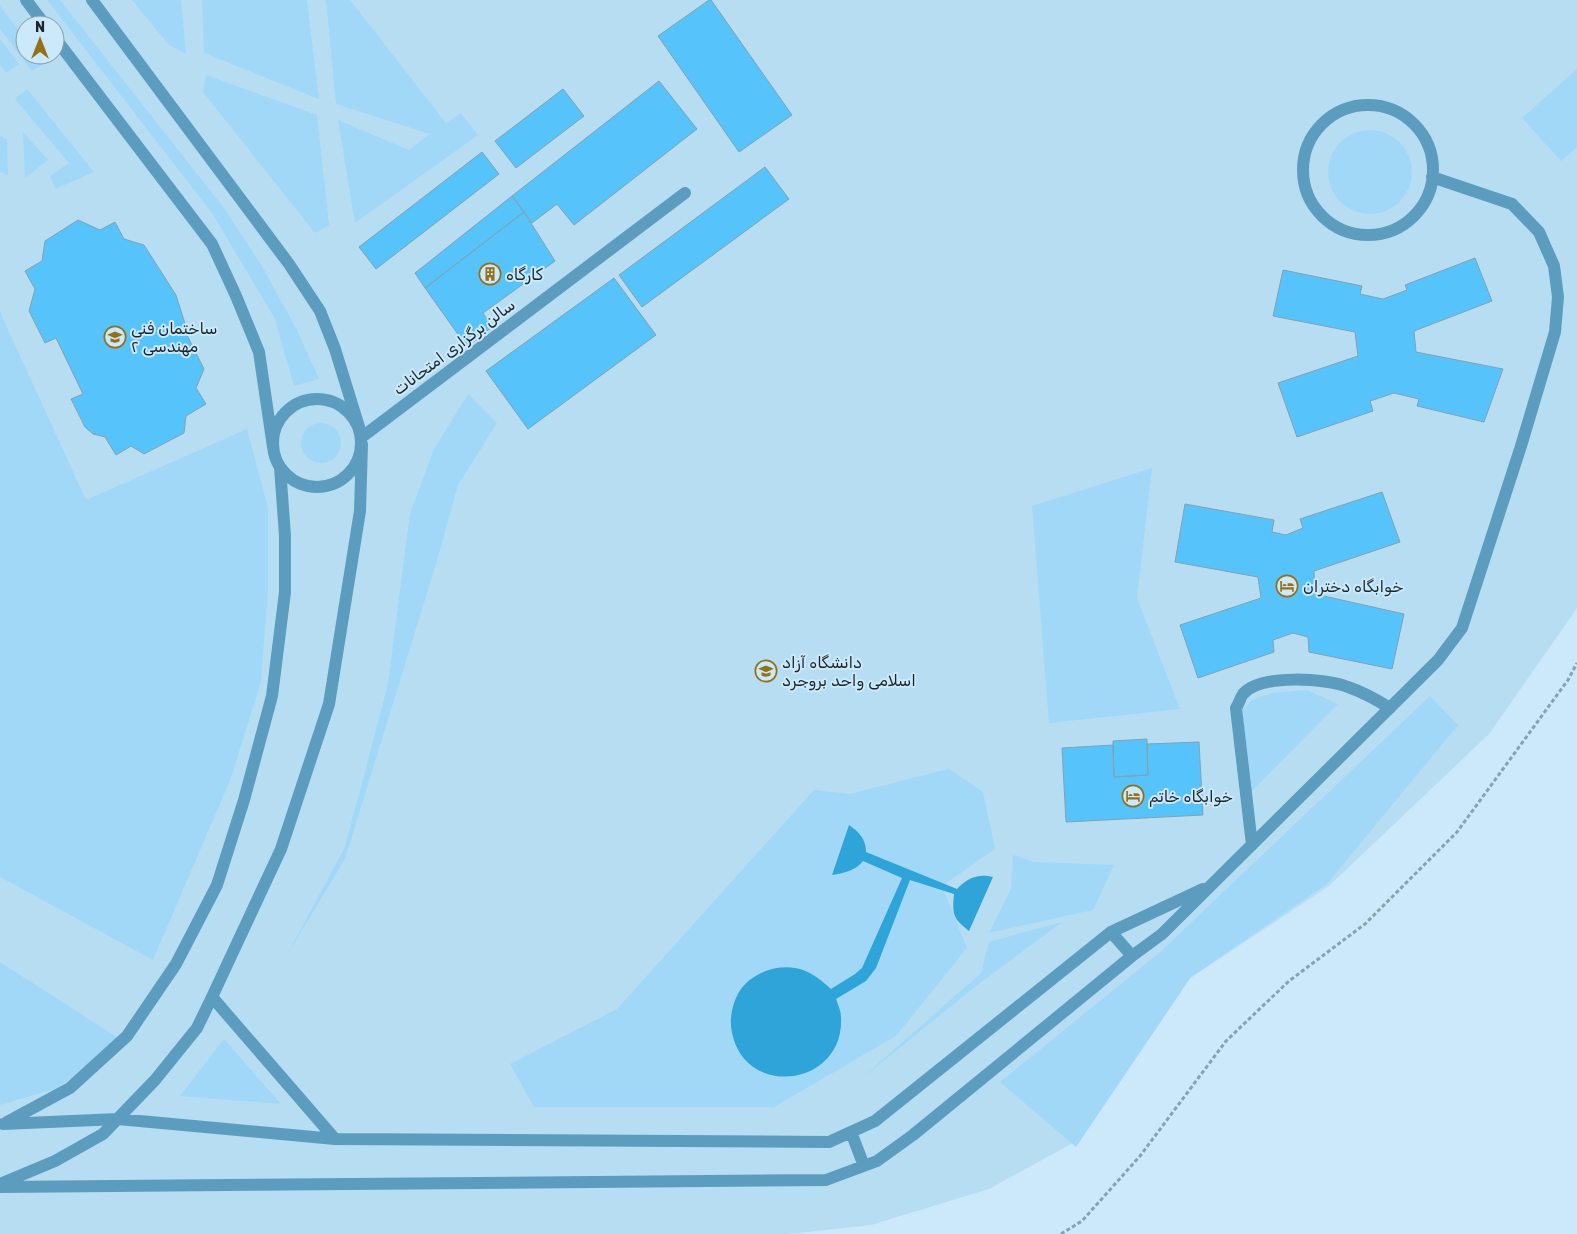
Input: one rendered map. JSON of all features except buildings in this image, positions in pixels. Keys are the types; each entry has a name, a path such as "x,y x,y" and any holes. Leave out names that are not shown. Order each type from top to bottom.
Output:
{"lane":[{"path":"26,0 37,15"},
{"path":"0,1185 63,1157 103,1134 154,1080 197,1028 281,849 329,704 360,511 361,437 335,349 320,311 290,264 92,0"},
{"path":"2,1125 70,1088 127,1036 176,964 217,884 244,800 272,696 284,592 284,536 280,467 273,447 259,352 212,244 65,51"},
{"path":"1378,105 1399,113 1417,127 1429,146 1433,167 1432,177 1430,190 1421,208 1406,223 1388,232 1368,235 1348,232 1329,223 1315,208 1306,190 1302,170 1306,148 1317,128 1334,114 1356,106 1378,105"},
{"path":"0,1185 826,1180 878,1161 913,1135 1132,956 1162,934 1438,660 1462,628 1521,446 1555,332 1558,297 1554,266 1539,232 1512,204 1432,177"},
{"name":"سالن برگزاری امتحانات","path":"361,437 686,193"},
{"path":"273,447 274,434 278,422 286,411 309,399 335,402 346,409 354,418 361,437 359,458 352,470 342,479 330,485 316,487 302,484 290,477 280,467"},
{"path":"1252,845 1236,708 1244,694 1256,686 1292,679 1330,682 1348,686 1390,708"},
{"path":"2,1125 118,1119 335,1139 829,1142 875,1121 1111,932 1212,884"},
{"path":"1111,932 1132,956"},
{"path":"212,997 335,1139"},
{"path":"851,1132 864,1166"}],"path":[{"path":"1061,1234 1082,1221 1140,1156 1226,1041 1289,981 1365,924 1457,832 1568,680 1577,663"}],"shaded area":[{"name":"دانشگاه آزاد اسلامی واحد بروجرد","path":"0,0 1577,0 1577,608 1489,734 1329,886 1183,983 1078,1140 989,1189 871,1225 789,1234 0,1234"},
{"path":"47,0 60,0 224,208 263,268 297,330 319,379 294,386 275,319 212,213 65,23 65,15 59,15"},
{"path":"132,0 181,0 186,54 169,45"},
{"path":"202,0 307,0 319,99 204,53"},
{"path":"326,0 350,0 446,123 461,113 478,135 355,223 338,120 409,150 430,134 336,104"},
{"path":"0,6 15,26 15,49 0,29"},
{"path":"0,39 15,59 15,65 18,65 6,73 0,65"},
{"path":"27,65 41,65 32,71"},
{"path":"1577,69 1577,147 1561,161 1522,118"},
{"path":"206,75 317,115 329,225 315,233 203,92"},
{"path":"27,89 94,172 55,189 50,176 69,163 15,99"},
{"path":"1370,130 1393,137 1405,149 1412,172 1405,195 1393,207 1370,214 1347,207 1335,195 1328,172 1335,149 1347,137"},
{"path":"23,132 48,160 25,178"},
{"path":"0,136 7,139 8,175 0,172"},
{"path":"0,312 86,500 247,429 268,508 268,589 261,681 231,778 153,960 0,877"},
{"path":"468,394 497,423 458,485 436,564 345,859 287,955 345,847 388,684 410,513 434,449"},
{"path":"317,423 325,423 332,426 338,432 341,443 338,454 332,460 325,463 317,463 310,460 304,454 301,447 301,439 304,432 310,426"},
{"path":"1152,468 1137,598 1180,709 1049,723 1032,506"},
{"path":"1307,690 1338,704 1247,796 1243,710 1252,700 1272,693"},
{"path":"1430,696 1458,725 1327,884 1191,977 1076,1147 1000,1082 1159,953"},
{"path":"949,769 983,792 995,849 942,886 967,948 896,1036 774,1107 534,1107 510,1064 617,1009 814,790 850,794"},
{"path":"849,825 861,836 865,843 866,852 957,889 973,877 993,877 969,931 955,916 953,907 954,894 910,880 876,968 866,981 836,999 841,1017 838,1040 828,1058 812,1070 793,1076 774,1076 756,1068 741,1054 732,1033 731,1017 739,992 751,979 776,968 785,967 803,970 831,989 855,974 862,968 902,878 863,861 853,869 832,875"},
{"path":"1013,855 1034,862 1114,865 1093,910 989,933 1011,889"},
{"path":"1062,922 976,986 861,1079 981,973 989,942"},
{"path":"0,962 126,1043 55,1089 0,1105"},
{"path":"224,1039 281,1104 180,1096"}],"place":[{"name":"کارگاه","path":"490,274"},
{"name":"ساختمان فنی مهندسی ۲","path":"115,337"},
{"name":"خوابگاه دختران","path":"1287,586"},
{"name":"دانشگاه آزاد اسلامی واحد بروجرد","path":"766,671"},
{"name":"خوابگاه خاتم","path":"1133,796"}]}
